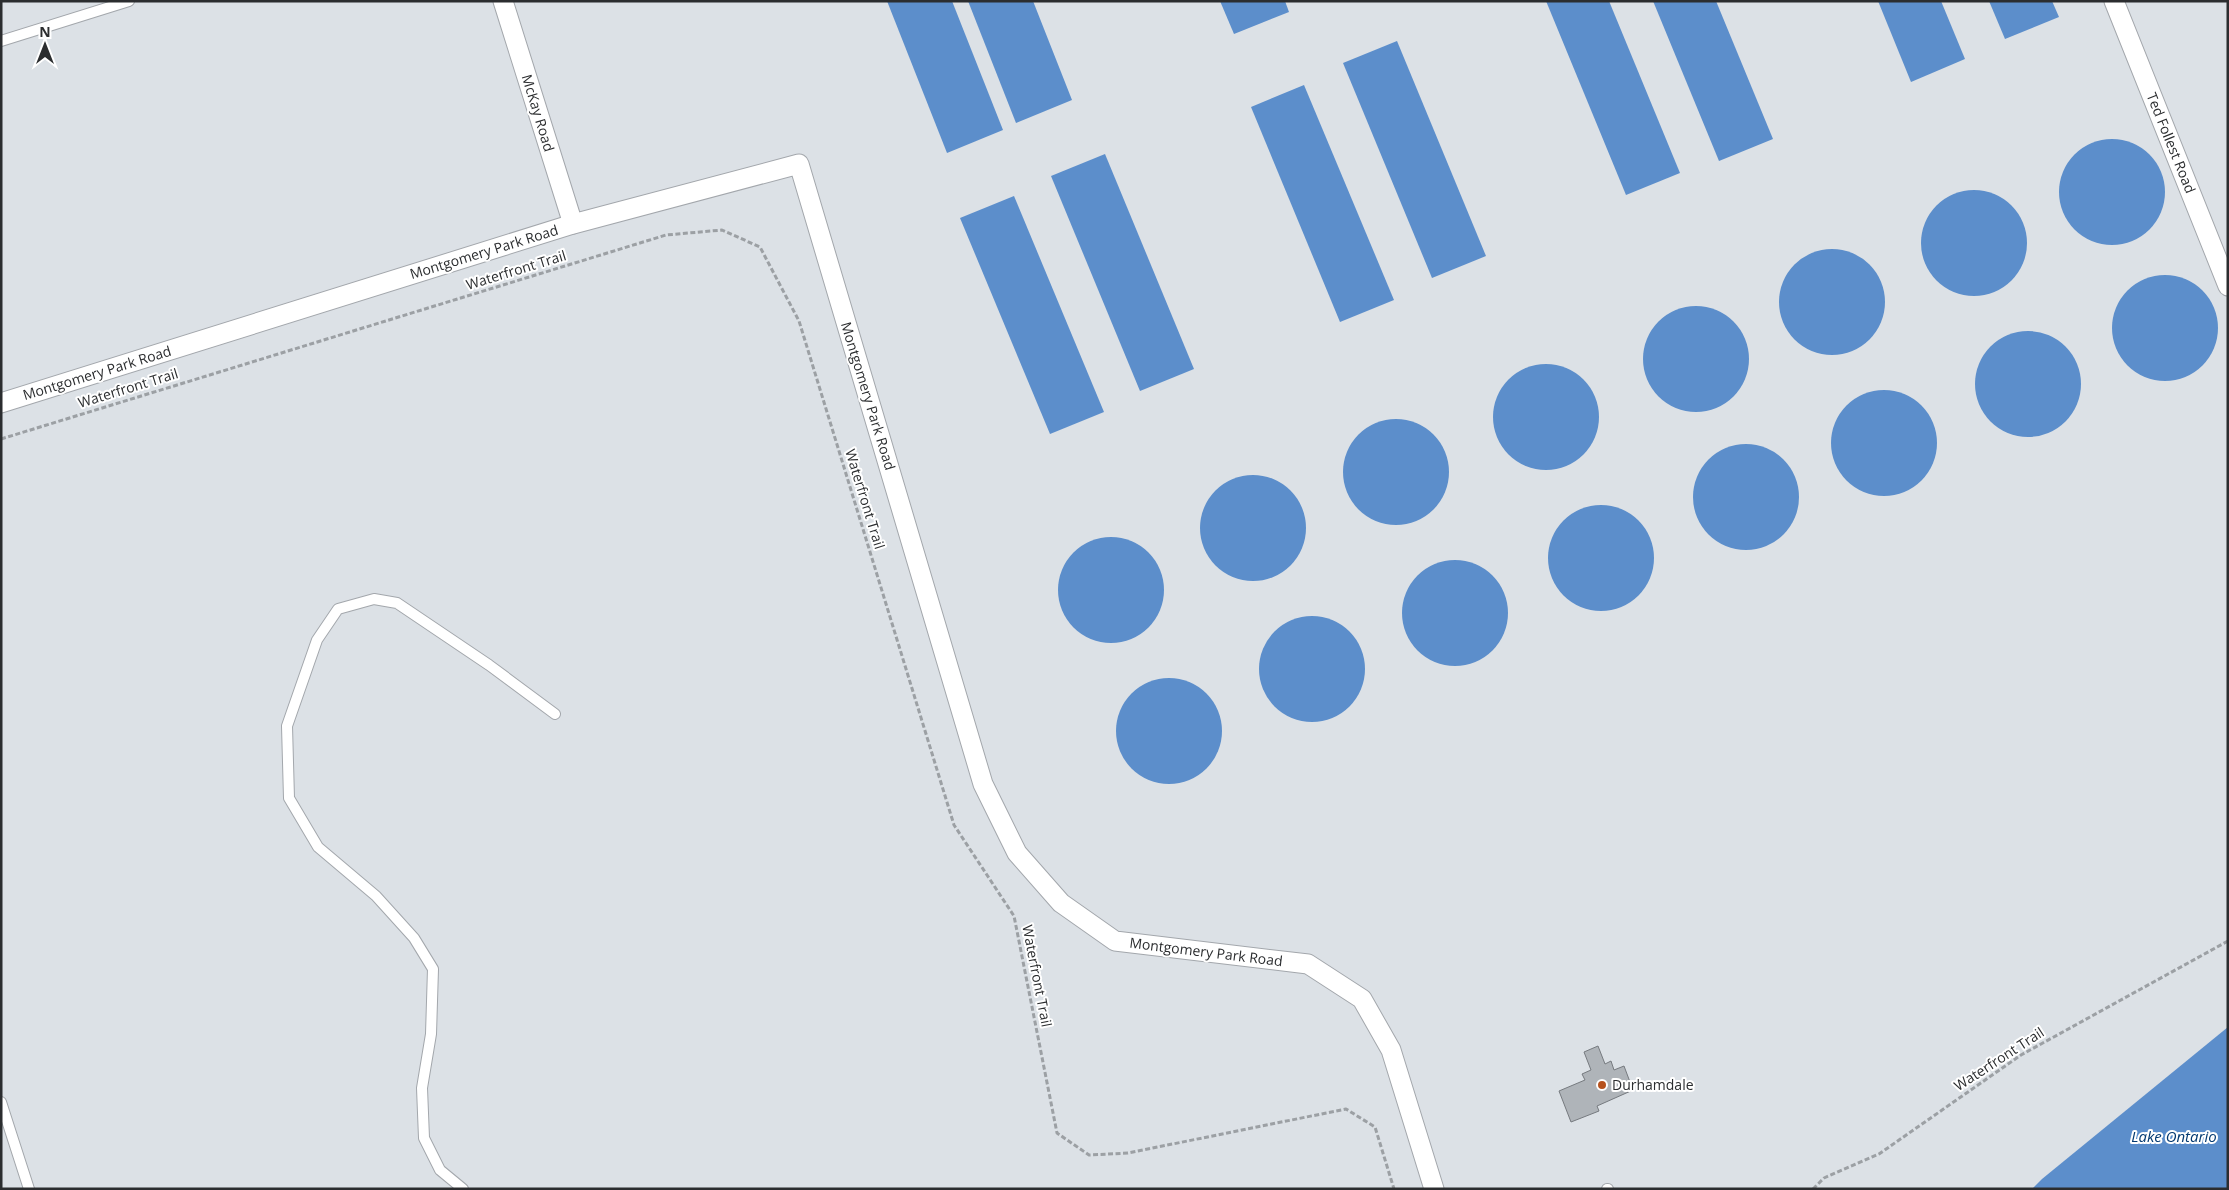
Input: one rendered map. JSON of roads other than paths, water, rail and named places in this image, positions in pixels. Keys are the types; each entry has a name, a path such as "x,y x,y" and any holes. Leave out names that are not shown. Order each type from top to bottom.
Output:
{"street":[{"name":"McKay Road","path":"503,1 573,224"},
{"name":"Ted Follest Road","path":"2114,1 2228,286"},
{"name":"Montgomery Park Road","path":"1,403 573,224 799,164 983,784 1017,853 1061,903 1116,941 1308,964 1362,999 1391,1050 1434,1189"}],"lane":[{"path":"1,41 129,1"},
{"path":"463,1189 440,1170 424,1138 422,1088 430,1034 433,969 414,938 376,896 318,847 289,798 287,726 317,640 338,609 374,600 396,604 489,665 555,714"},
{"path":"1,1102 29,1189"}],"water":[{"path":"887,1 952,1 1003,130 947,153"},
{"path":"968,1 1033,1 1072,100 1016,123"},
{"path":"1220,1 1285,1 1289,12 1234,34"},
{"path":"1546,1 1609,1 1680,173 1626,195"},
{"path":"1653,1 1716,1 1773,139 1719,161"},
{"path":"1878,1 1941,1 1965,59 1911,82"},
{"path":"1989,1 2052,1 2059,17 2005,39"},
{"path":"1397,41 1486,256 1432,278 1343,63"},
{"path":"1304,85 1394,300 1340,322 1251,107"},
{"path":"2112,139 2132,143 2150,154 2161,172 2165,192 2161,212 2150,230 2132,241 2112,245 2092,241 2074,230 2063,212 2059,192 2063,172 2074,154 2092,143"},
{"path":"1105,154 1194,369 1140,391 1051,176"},
{"path":"1974,190 1994,194 2012,205 2023,223 2027,243 2023,263 2012,281 1994,292 1974,296 1954,292 1936,281 1925,263 1921,243 1925,223 1936,205 1954,194"},
{"path":"1014,196 1104,412 1050,434 960,218"},
{"path":"1832,249 1852,253 1870,264 1881,282 1885,302 1881,322 1870,340 1852,351 1832,355 1812,351 1794,340 1783,322 1779,302 1783,282 1794,264 1812,253"},
{"path":"2165,275 2185,279 2203,290 2214,308 2218,328 2214,348 2203,366 2185,377 2165,381 2145,377 2127,366 2116,348 2112,328 2116,308 2127,290 2145,279"},
{"path":"1696,306 1716,310 1734,321 1745,339 1749,359 1745,379 1734,397 1716,408 1696,412 1676,408 1658,397 1647,379 1643,359 1647,339 1658,321 1676,310"},
{"path":"2028,331 2048,335 2066,346 2077,364 2081,384 2077,404 2066,422 2048,433 2028,437 2008,433 1990,422 1979,404 1975,384 1979,364 1990,346 2008,335"},
{"path":"1546,364 1566,368 1584,379 1595,397 1599,417 1595,437 1584,455 1566,466 1546,470 1526,466 1508,455 1497,437 1493,417 1497,397 1508,379 1526,368"},
{"path":"1884,390 1904,394 1922,405 1933,423 1937,443 1933,463 1922,481 1904,492 1884,496 1864,492 1846,481 1835,463 1831,443 1835,423 1846,405 1864,394"},
{"path":"1396,419 1416,423 1434,434 1445,452 1449,472 1445,492 1434,510 1416,521 1396,525 1376,521 1358,510 1347,492 1343,472 1347,452 1358,434 1376,423"},
{"path":"1746,444 1766,448 1784,459 1795,477 1799,497 1795,517 1784,535 1766,546 1746,550 1726,546 1708,535 1697,517 1693,497 1697,477 1708,459 1726,448"},
{"path":"1253,475 1273,479 1291,490 1302,508 1306,528 1302,548 1291,566 1273,577 1253,581 1233,577 1215,566 1204,548 1200,528 1204,508 1215,490 1233,479"},
{"path":"1601,505 1621,509 1639,520 1650,538 1654,558 1650,578 1639,596 1621,607 1601,611 1581,607 1563,596 1552,578 1548,558 1552,538 1563,520 1581,509"},
{"path":"1111,537 1131,541 1149,552 1160,570 1164,590 1160,610 1149,628 1131,639 1111,643 1091,639 1073,628 1062,610 1058,590 1062,570 1073,552 1091,541"},
{"path":"1455,560 1475,564 1493,575 1504,593 1508,613 1504,633 1493,651 1475,662 1455,666 1435,662 1417,651 1406,633 1402,613 1406,593 1417,575 1435,564"},
{"path":"1312,616 1332,620 1350,631 1361,649 1365,669 1361,689 1350,707 1332,718 1312,722 1292,718 1274,707 1263,689 1259,669 1263,649 1274,631 1292,620"},
{"path":"1169,678 1189,682 1207,693 1218,711 1222,731 1218,751 1207,769 1189,780 1169,784 1149,780 1131,769 1120,751 1116,731 1120,711 1131,693 1149,682"},
{"name":"Lake Ontario","path":"2228,1027 2228,1189 2032,1189 2042,1179"}],"place":[{"name":"Durhamdale","path":"1602,1085"}]}
